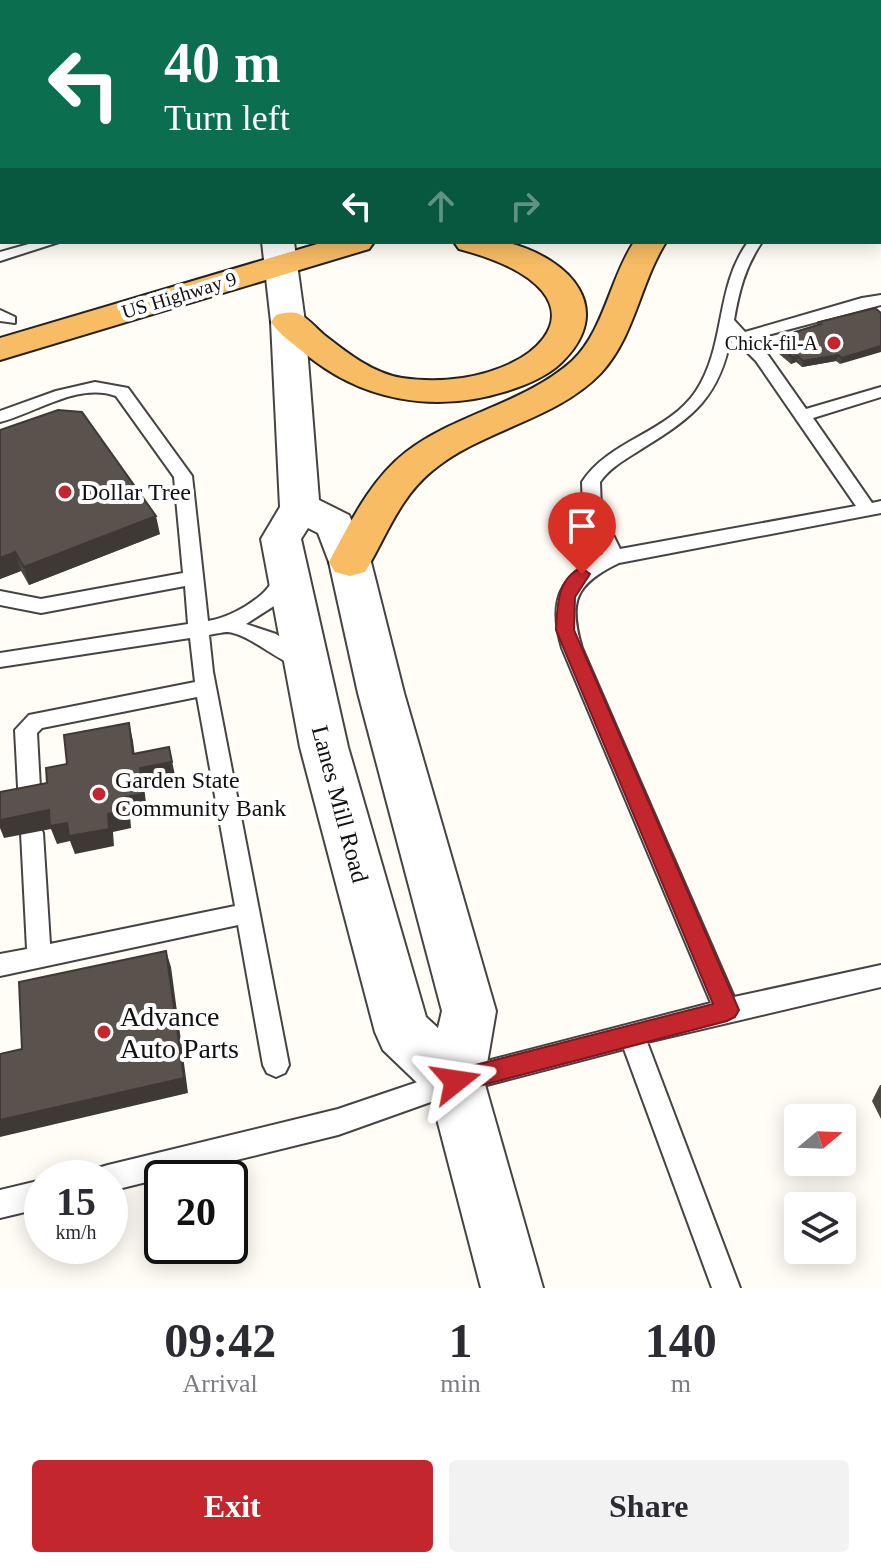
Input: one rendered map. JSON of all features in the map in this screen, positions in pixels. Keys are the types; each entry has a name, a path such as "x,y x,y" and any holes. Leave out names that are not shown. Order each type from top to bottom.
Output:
{"highway":[{"name":"US Highway 9","path":"2,327 275,249 334,244"},
{"path":"288,322 352,372 400,388 468,388 500,381 528,369 558,345 568,327 569,307 562,289 532,262 509,251 479,244"},
{"path":"350,562 378,510 402,477 433,453 555,390 590,364 607,336 636,260 648,244"}],"street":[{"path":"275,249 288,322 300,507 335,525 350,562 381,693 469,1011 456,1081 512,1288"},
{"name":"Lanes Mill Road","path":"300,507 281,539 324,747 403,1032 456,1081"}],"lane":[{"path":"0,257 45,244"},
{"path":"614,557 591,505 588,490 592,479 614,458 664,431 695,404 716,373 736,273 754,244"},
{"path":"744,337 867,301 881,300"},
{"path":"727,322 744,337 875,509 614,557 582,574 573,584 564,609 565,630 727,1010"},
{"path":"0,417 87,388 114,387 122,392 183,476 206,687 276,1065"},
{"path":"802,416 881,392"},
{"path":"0,660 229,625 267,601 289,575"},
{"path":"0,598 41,606 194,578"},
{"path":"229,625 269,639 305,664"},
{"path":"30,806 26,730 36,721 206,687"},
{"path":"32,833 39,957"},
{"path":"0,965 249,913"},
{"path":"128,1173 338,1122 456,1081 727,1010 881,976"},
{"path":"632,1035 726,1288"},
{"path":"0,1204 24,1198"}],"building":[{"name":"Chick-fil-A","path":"875,308 881,313 881,346 842,358 838,355 803,361 798,356 792,357 780,346 786,344 782,341 795,332 821,324 819,322"},
{"name":"Dollar Tree","path":"58,410 82,412 156,516 24,567 15,552 0,558 0,430"},
{"name":"Garden State Community Bank","path":"129,723 133,754 169,747 172,762 140,768 143,794 125,797 126,810 108,814 109,829 69,836 67,823 50,826 49,810 0,820 0,792 47,783 46,768 67,764 64,735"},
{"name":"Advance Auto Parts","path":"166,951 184,1078 0,1120 0,1054 22,1049 19,982"}],"place":[{"name":"Chick-fil-A","path":"834,343"},
{"name":"Dollar Tree","path":"65,492"},
{"name":"Garden State Community Bank","path":"99,794"},
{"name":"Advance Auto Parts","path":"104,1032"}],"route":[{"path":"456,1081 727,1010 565,630 566,596 582,574"}]}
